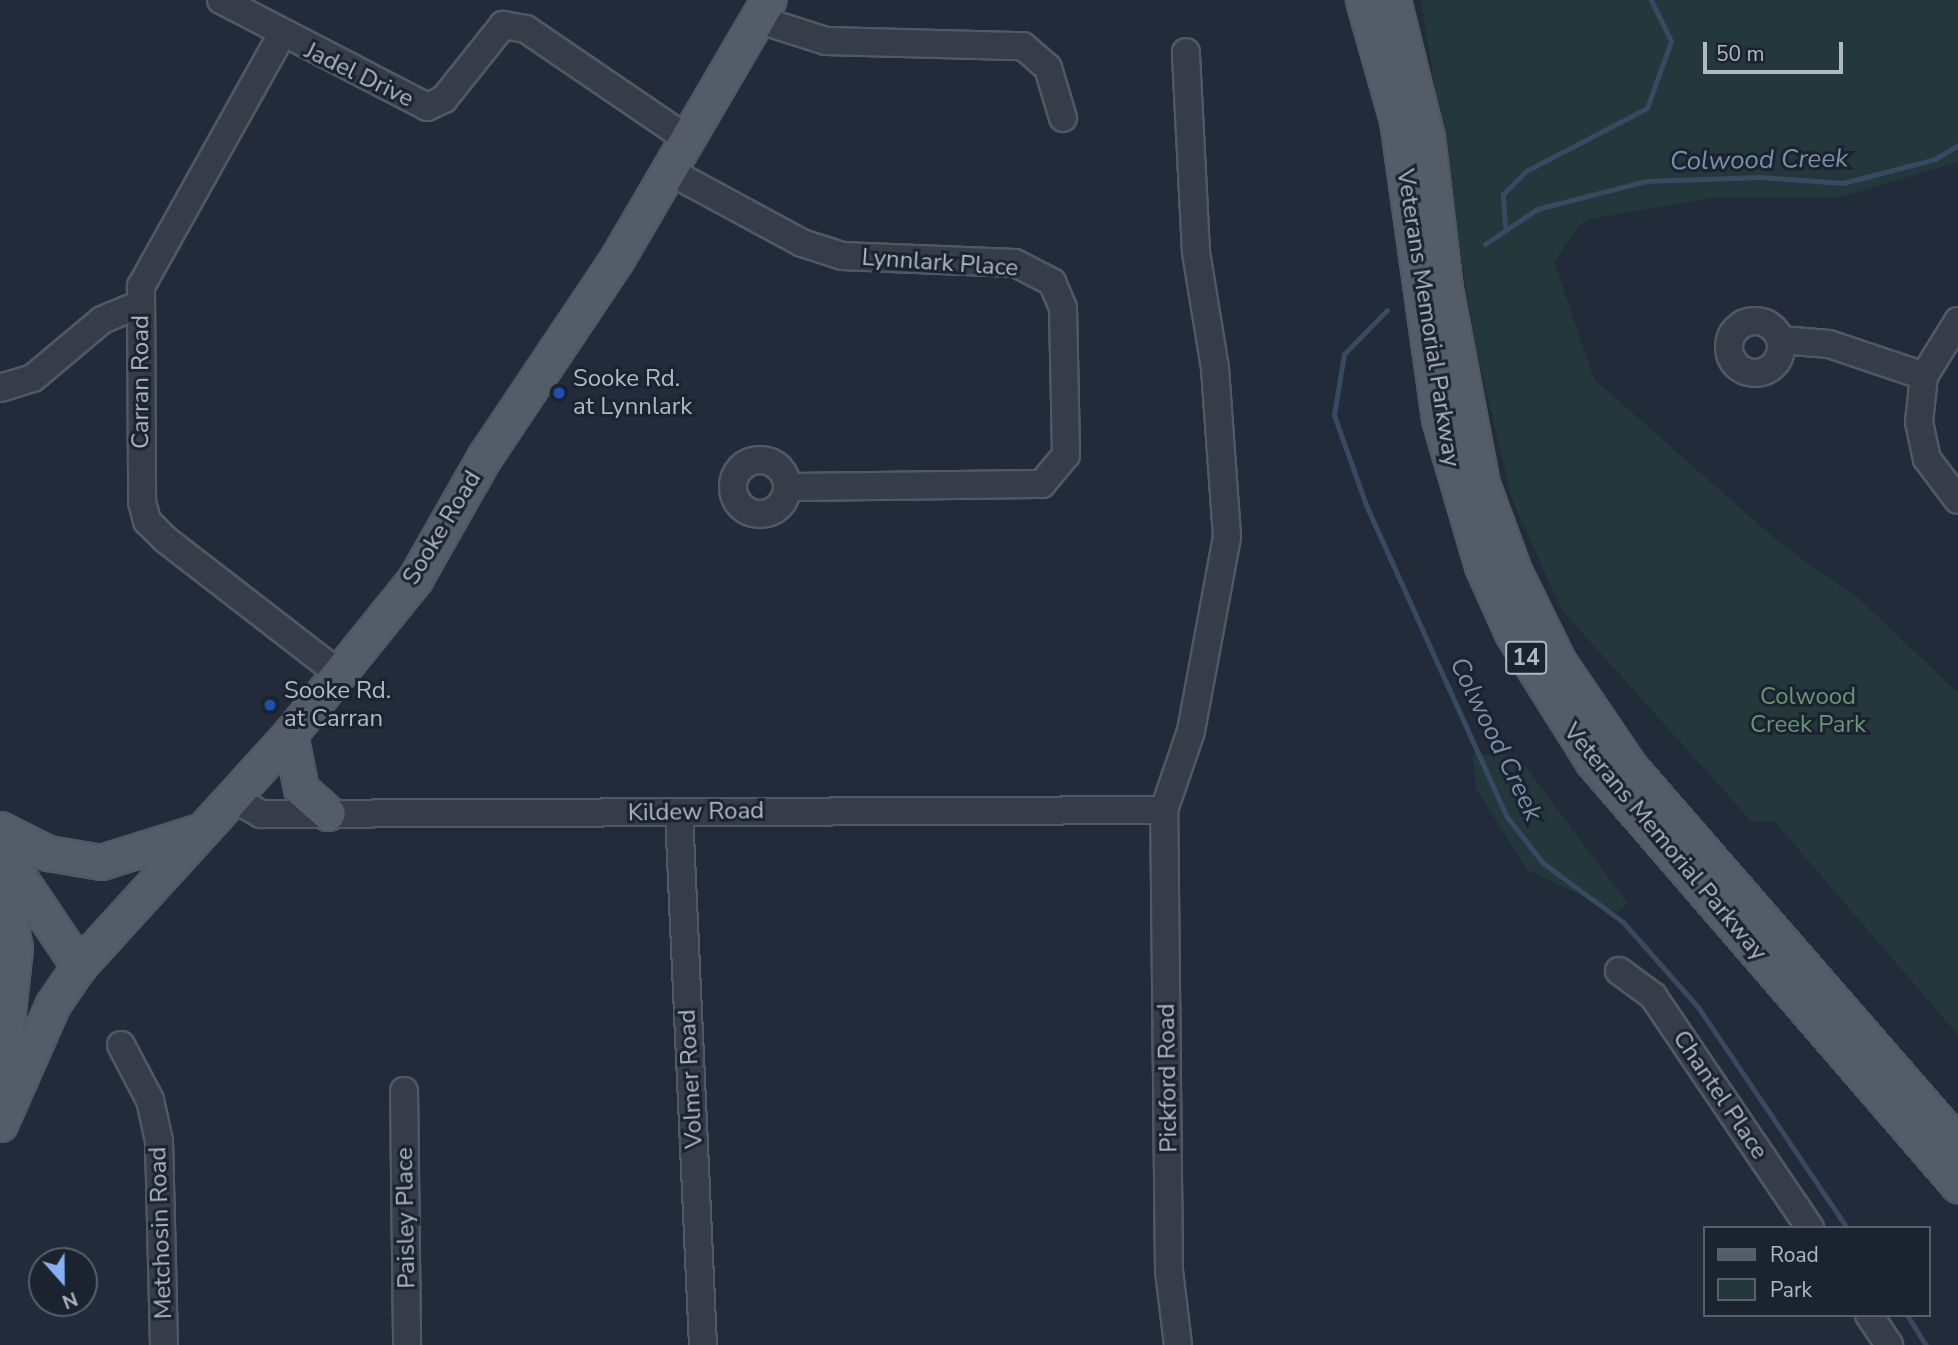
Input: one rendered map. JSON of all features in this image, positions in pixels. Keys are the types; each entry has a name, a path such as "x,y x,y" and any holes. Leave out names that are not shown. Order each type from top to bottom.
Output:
{"main road":[{"name":"Veterans Memorial Parkway","path":"1363,0 1397,120 1439,419 1456,490 1482,566 1637,816 1958,1185"},
{"name":"Veterans Memorial Parkway","path":"1393,0 1427,137 1450,316 1482,484 1546,667 1958,1144"},
{"name":"Sooke Road","path":"0,1124 52,1004 79,966 290,734 337,672 415,579 485,456 669,171 763,10"},
{"path":"290,734 301,789 328,813"},
{"path":"0,829 48,853 101,862 202,830"},
{"path":"0,849 79,966"},
{"path":"0,871 15,948 0,1084"}],"street":[{"name":"Jadel Drive","path":"221,0 281,36 427,107 444,99 503,25 526,29 687,139"},
{"path":"763,10 826,41 1023,46 1048,68 1063,118"},
{"name":"Carran Road","path":"281,36 148,270 140,304 147,521 337,672"},
{"name":"Pickford Road","path":"1178,1345 1169,1271 1164,810 1191,731 1227,536 1215,368 1196,252 1186,52"},
{"name":"Lynnlark Place","path":"669,171 802,243 842,256 1014,263 1052,282 1063,308 1066,455 1042,484 787,487"},
{"path":"0,388 33,378 102,320 140,304"},
{"path":"1958,321 1924,376 1919,422 1927,458 1958,500"},
{"path":"1781,340 1829,344 1924,376"},
{"name":"Kildew Road","path":"233,798 261,814 1164,810"},
{"name":"Volmer Road","path":"679,813 703,1345"},
{"name":"Chantel Place","path":"1619,971 1653,996 1809,1226"},
{"name":"Metchosin Road","path":"121,1045 150,1100 159,1141 164,1345"},
{"name":"Paisley Place","path":"404,1091 407,1345"},
{"path":"1870,1317 1889,1345"}],"green space":[{"name":"Colwood Creek Park","path":"1421,0 1958,0 1958,162 1841,197 1712,198 1591,219 1580,224 1554,262 1594,379 1781,544 1858,598 1958,693 1958,1035 1775,822 1752,822 1561,609 1512,499 1475,344"},
{"path":"1473,755 1517,755 1628,904 1617,912 1527,870 1476,788"}],"waterway":[{"path":"1505,226 1503,194 1526,171 1647,108 1671,41 1651,0"},
{"name":"Colwood Creek","path":"1485,244 1537,209 1646,181 1759,177 1843,183 1935,159 1958,145"},
{"name":"Colwood Creek","path":"1387,310 1344,354 1334,415 1366,505 1507,817 1543,863 1623,922 1698,1007 1846,1226"},
{"name":"Colwood Creek","path":"1908,1317 1926,1345"}],"place":[{"name":"Sooke Rd. at Lynnlark","path":"559,393"},
{"name":"Sooke Rd. at Carran","path":"270,705"}]}
